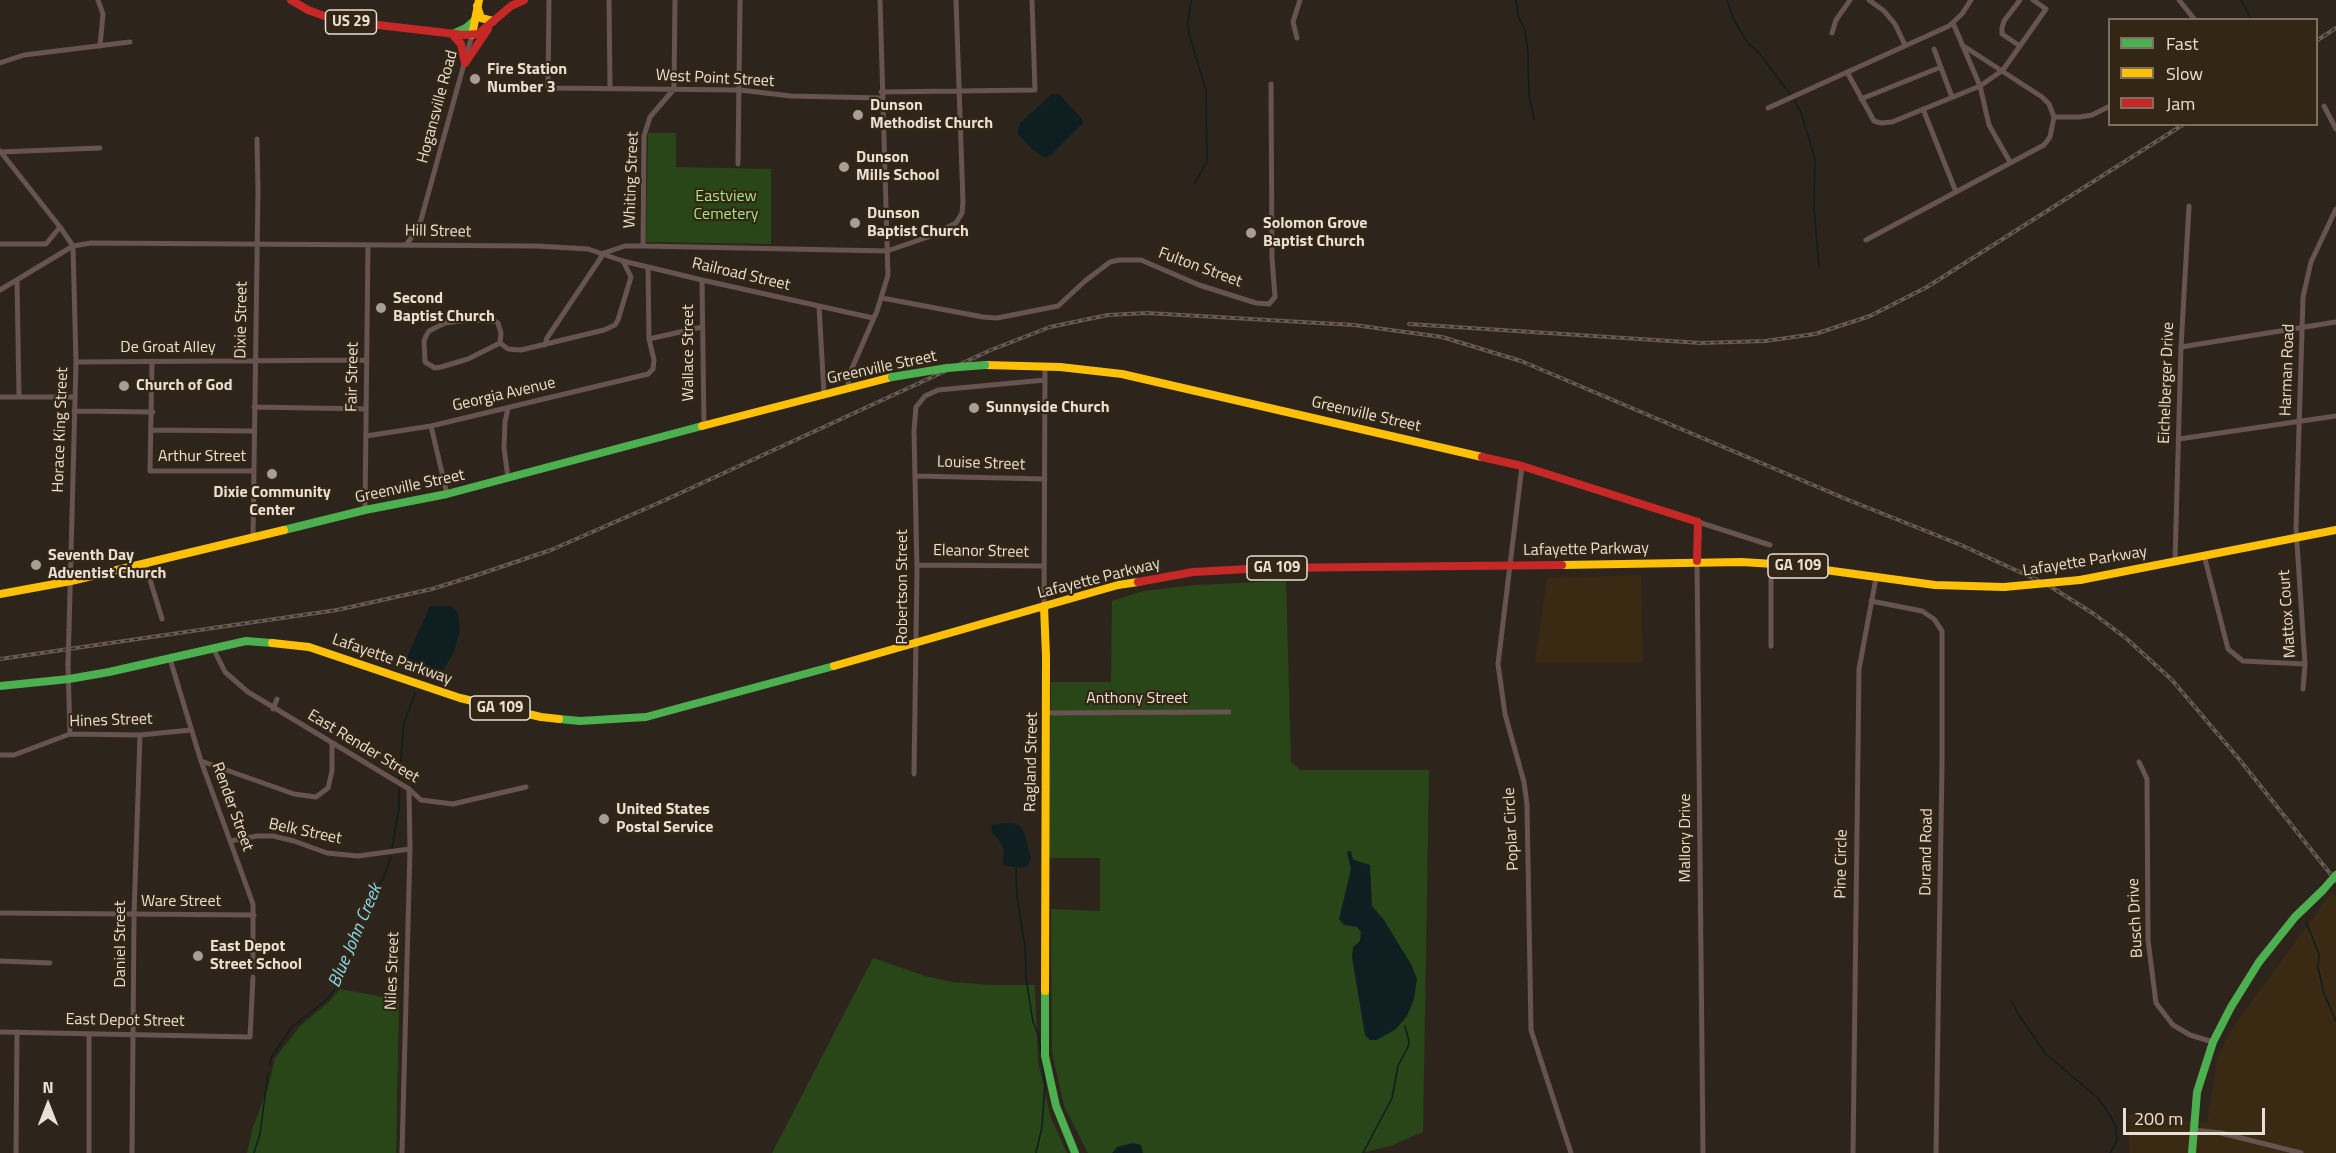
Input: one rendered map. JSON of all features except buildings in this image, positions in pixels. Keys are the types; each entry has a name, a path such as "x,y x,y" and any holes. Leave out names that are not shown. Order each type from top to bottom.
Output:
{"main road":[{"name":"US 29","path":"291,0 308,10 335,20 472,35"},
{"name":"Hogansville Road","path":"472,35 478,34 511,6 524,0"},
{"path":"465,63 493,21 481,18 478,3"},
{"path":"472,35 478,3"},
{"path":"465,63 461,44 453,34 466,28 475,20"},
{"name":"Greenville Street","path":"0,594 71,581 366,510 447,494 848,387 947,368 985,365 1093,370 1146,379 1522,466 1698,522"},
{"name":"Mallory Drive","path":"1697,561 1698,522"},
{"name":"Lafayette Parkway","path":"0,686 69,679 246,642 309,647 460,698 541,717 580,721 646,717 916,644 1118,585 1193,572 1267,568 1697,561 1771,563 1935,585 2004,587 2080,580 2336,530"},
{"name":"Ragland Street","path":"1044,606 1045,1056 1056,1106 1075,1153"},
{"path":"2192,1153 2198,1092 2213,1042 2231,1007 2259,962 2295,917 2336,875"}],"street":[{"path":"98,0 103,14 100,46"},
{"name":"West Point Street","path":"549,0 548,88 740,90 791,96 1035,90 1032,0"},
{"path":"609,0 610,88"},
{"path":"674,89 675,0"},
{"path":"738,165 740,0"},
{"path":"848,387 852,365 882,298 888,275 880,0"},
{"path":"887,251 928,237 956,223 960,218 963,202 956,0"},
{"path":"1297,38 1293,22 1300,0"},
{"path":"1832,33 1836,20 1850,0"},
{"path":"1869,0 1884,11 1895,24 1905,45"},
{"path":"1768,108 1949,27 1962,14 1971,0"},
{"path":"2020,0 2004,21 2002,28 2002,34 2020,46"},
{"path":"1847,72 1874,121 1892,122 1980,86 2003,70 2046,9 2033,0"},
{"path":"2179,0 2193,18"},
{"path":"1953,23 1980,86 1989,125 2010,162"},
{"name":"Hogansville Road","path":"406,245 419,226 472,35"},
{"path":"0,63 24,54 130,42"},
{"path":"1866,240 2044,145 2053,129 2054,117 2049,104 2042,97 1962,45"},
{"path":"1934,49 1952,98"},
{"path":"1861,99 1941,68"},
{"name":"Fulton Street","path":"882,298 997,318 1058,306 1110,262 1141,260 1199,285 1256,303 1269,304 1275,297 1272,258 1271,84"},
{"name":"Whiting Street","path":"643,246 644,136 650,117 674,89"},
{"path":"2054,117 2080,117 2108,106"},
{"path":"2324,106 2336,129"},
{"path":"1923,109 1956,192"},
{"name":"Dixie Street","path":"253,537 257,139"},
{"path":"0,152 100,148"},
{"path":"0,152 73,246"},
{"name":"Eichelberger Drive","path":"2175,561 2181,347 2189,206"},
{"name":"Harman Road","path":"2296,537 2303,297 2312,262 2336,209"},
{"path":"0,244 46,244 60,227"},
{"name":"Hill Street","path":"0,290 73,246 91,243 537,246 571,247 604,253 625,246 887,251"},
{"name":"Fair Street","path":"366,510 368,245"},
{"name":"Horace King Street","path":"70,734 68,664 76,362 73,246"},
{"path":"545,345 547,338 604,253"},
{"name":"Railroad Street","path":"604,253 623,261 873,318"},
{"path":"623,261 631,277"},
{"path":"500,343 508,350 521,350 604,330 615,325 631,277 645,266"},
{"path":"645,266 649,339 702,327"},
{"path":"17,280 19,396"},
{"name":"Wallace Street","path":"702,280 704,426"},
{"path":"819,306 824,394"},
{"path":"475,319 495,321 501,333 500,343 468,359 441,367 435,368 425,362 424,341 426,336 429,331 445,323 475,319"},
{"path":"2181,347 2336,322"},
{"name":"Georgia Avenue","path":"366,436 431,426 648,374 653,369 654,360 649,339"},
{"name":"De Groat Alley","path":"76,362 367,360"},
{"path":"152,361 152,430 254,431"},
{"name":"Ragland Street","path":"1044,606 1045,366"},
{"name":"Robertson Street","path":"914,774 917,565 915,411 919,402 931,392 938,390 1045,380"},
{"path":"0,397 74,397"},
{"path":"254,407 366,409"},
{"path":"508,408 504,448 508,478"},
{"path":"74,411 153,412"},
{"path":"2179,439 2336,416"},
{"path":"431,426 447,494"},
{"name":"Arthur Street","path":"152,430 150,471 254,471"},
{"name":"Poplar Circle","path":"1522,466 1498,664 1505,714 1524,782 1527,805 1531,1030 1571,1153"},
{"name":"Louise Street","path":"917,476 1045,479"},
{"name":"Greenville Street","path":"1698,522 1770,545"},
{"name":"Mattox Court","path":"2296,537 2305,664 2303,689"},
{"path":"2204,555 2228,649 2243,662 2305,664"},
{"name":"Mallory Drive","path":"1697,561 1703,1153"},
{"path":"1771,563 1771,646"},
{"path":"145,564 162,619"},
{"name":"Eleanor Street","path":"917,565 1044,567"},
{"name":"Pine Circle","path":"1853,1153 1858,669 1876,578"},
{"name":"Durand Road","path":"1871,601 1922,611 1934,619 1942,631 1936,1153"},
{"name":"East Render Street","path":"213,648 225,672 233,681 273,709 409,789 421,800 453,804 526,787"},
{"name":"Render Street","path":"170,659 201,761 252,904 254,915 253,967"},
{"path":"273,709 277,699"},
{"name":"Anthony Street","path":"1046,713 1229,712"},
{"name":"Hines Street","path":"0,755 14,755 70,734 140,735 191,730"},
{"name":"Daniel Street","path":"132,1153 134,915 140,735"},
{"path":"201,761 294,794 316,797 328,788 332,771 332,743"},
{"name":"Busch Drive","path":"2139,762 2147,779 2148,940 2156,1003 2173,1024 2190,1035 2213,1042"},
{"name":"Niles Street","path":"402,1153 410,849 409,789"},
{"name":"Belk Street","path":"231,841 257,836 273,836 327,853 358,856 410,849"},
{"name":"Ware Street","path":"0,913 254,915"},
{"path":"0,961 50,963"},
{"name":"East Depot Street","path":"0,1032 250,1037 253,977"},
{"path":"16,1153 17,1032"},
{"path":"89,1034 89,1153"},
{"path":"2194,1131 2221,1133 2284,1151 2301,1153"}],"shaded area":[{"path":"1052,94 1059,94 1083,123 1050,156 1043,157 1018,134 1018,130 1020,123"},
{"path":"1641,575 1643,663 1535,663 1547,578"},
{"path":"430,606 451,606 458,613 460,630 454,652 442,672 405,662"},
{"path":"1008,823 1019,825 1024,831 1031,858 1027,867 1003,865 1004,850 992,832 991,825"},
{"path":"1351,851 1354,860 1370,865 1372,906 1384,920 1412,966 1417,979 1414,999 1407,1016 1396,1029 1377,1040 1370,1040 1365,1035 1352,957 1353,947 1360,941 1361,932 1357,927 1344,925 1339,919 1351,869 1347,852"},
{"path":"2332,892 2336,897 2336,1153 2130,1153 2129,1114 2207,1123 2218,1056 2231,1030"},
{"path":"1133,1143 1141,1145 1143,1153 1112,1153 1117,1147"}],"green space":[{"name":"Eastview Cemetery","path":"648,133 676,133 676,167 771,169 771,244 646,242"},
{"path":"1286,581 1291,762 1300,770 1429,770 1423,1132 1390,1146 1361,1153 1088,1153 1064,1106 1052,1052 1051,909 1100,911 1100,858 1049,858 1051,682 1111,682 1112,601 1143,591 1195,585"},
{"path":"873,958 925,976 952,982 1035,985 1038,1061 1051,1118 1067,1153 772,1153"},
{"path":"340,989 399,1000 396,1153 247,1153 275,1058 300,1026 329,1002"}],"waterway":[{"path":"1191,0 1189,34 1206,90 1207,161 1194,184"},
{"path":"1516,0 1518,16 1525,30 1529,95 1534,119"},
{"path":"1727,0 1734,20 1747,42 1759,53 1790,94"},
{"path":"2241,0 2251,18"},
{"path":"1794,100 1801,112 1815,159 1814,208 1819,267"},
{"name":"Blue John Creek","path":"421,675 424,668"},
{"name":"Blue John Creek","path":"399,779 404,723 415,693"},
{"name":"Blue John Creek","path":"392,849 399,808 399,788"},
{"name":"Blue John Creek","path":"270,1065 271,1058 291,1028 324,1002 338,986 347,965 358,924 371,896 383,879 391,857"},
{"path":"1016,868 1017,897 1025,946 1026,978 1041,1053"},
{"path":"2306,922 2319,954 2318,967 2324,994 2336,1021"},
{"path":"2012,1001 2018,1014 2046,1054 2098,1098 2109,1114 2116,1126 2117,1141 2110,1153"},
{"path":"1363,1153 1392,1098 1398,1066 1408,1047 1409,1041 1405,1026"},
{"path":"1036,1153 1042,1127 1045,1083 1042,1061"},
{"name":"Blue John Creek","path":"254,1153 260,1134 268,1073"}],"railway":[{"path":"2318,40 2336,28"},
{"path":"1409,324 1701,343 1765,341 1815,334 1870,316 1927,287 2181,126"},
{"path":"0,659 337,610 432,589 477,575 551,550 991,350 1050,327 1108,315 1147,313 1354,325 1442,337 1521,361 1846,499 1961,545 2048,585 2094,614 2127,639 2172,680 2239,759 2336,881"}],"traffic: fast":[{"path":"453,34 466,28 475,20"},
{"path":"892,377 947,368 985,365"},
{"path":"284,530 365,510 447,494 702,426"},
{"path":"0,686 69,679 109,672 246,641 272,643"},
{"path":"559,719 580,721 646,717 834,666"},
{"path":"2323,890 2336,875"},
{"path":"2192,1153 2197,1092 2213,1042 2231,1007 2259,962 2295,917 2323,890"},
{"path":"1045,991 1045,1056 1056,1106 1075,1153"}],"traffic: slow":[{"path":"472,35 479,0"},
{"path":"477,6 481,18 493,21"},
{"path":"985,365 1060,367 1122,374 1482,457"},
{"path":"702,426 892,377"},
{"path":"0,594 71,581 284,530"},
{"path":"2080,580 2336,530"},
{"path":"1562,565 1742,562 1789,565 1935,585 2004,587"},
{"path":"2004,587 2080,580"},
{"path":"834,666 1118,585 1138,582"},
{"path":"1044,606 1046,656 1045,991"},
{"path":"272,643 309,647 460,698 559,719"}],"traffic: jam":[{"path":"291,0 308,10 335,20 464,35 478,34 511,6 524,0"},
{"path":"465,63 488,29"},
{"path":"453,35 461,44 465,63"},
{"path":"1482,457 1522,466 1698,522 1697,561"},
{"path":"1138,582 1193,572 1267,568 1562,565"}],"place":[{"name":"Fire Station Number 3","path":"475,79"},
{"name":"Dunson Methodist Church","path":"858,115"},
{"name":"Dunson Mills School","path":"844,167"},
{"name":"Dunson Baptist Church","path":"855,223"},
{"name":"Solomon Grove Baptist Church","path":"1251,233"},
{"name":"Second Baptist Church","path":"381,308"},
{"name":"Church of God","path":"124,386"},
{"name":"Sunnyside Church","path":"974,408"},
{"name":"Dixie Community Center","path":"272,474"},
{"name":"Seventh Day Adventist Church","path":"36,565"},
{"name":"United States Postal Service","path":"604,819"},
{"name":"East Depot Street School","path":"198,956"}]}
